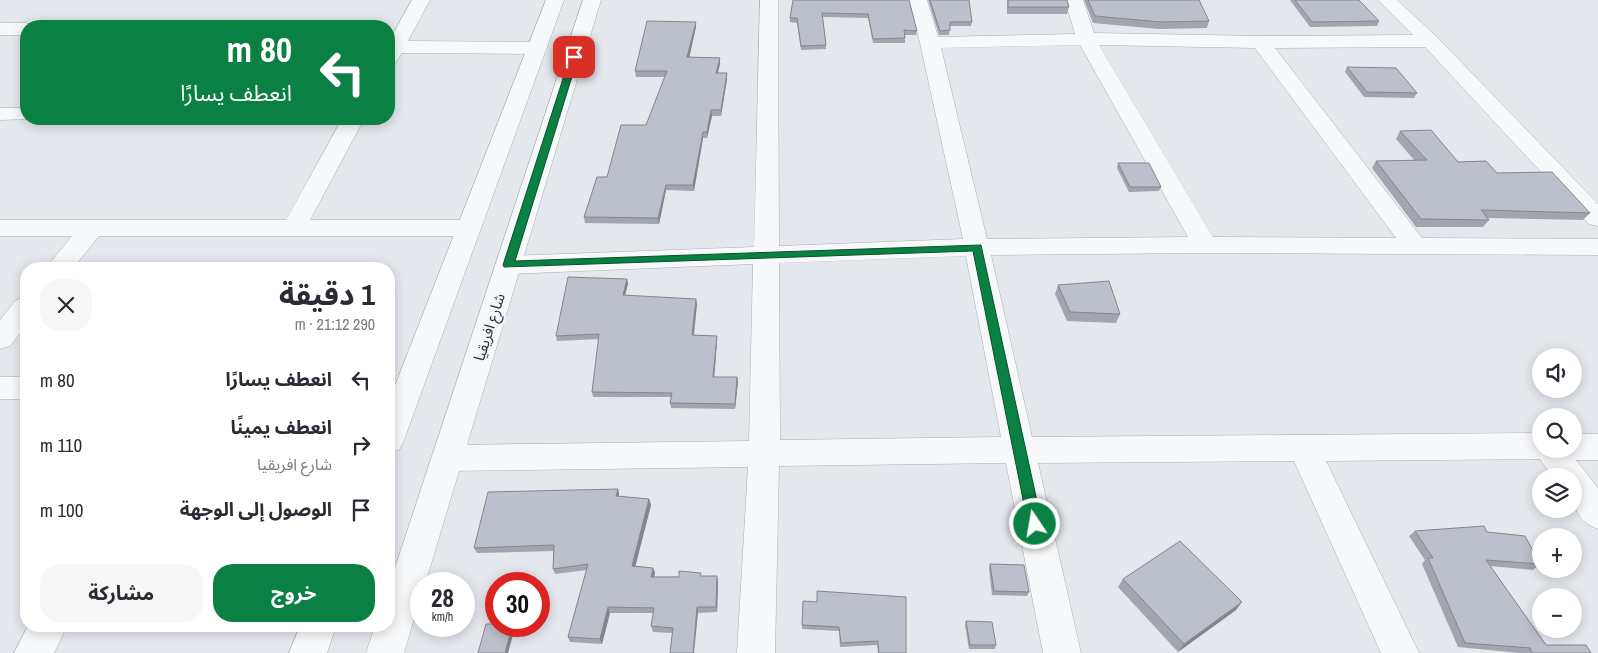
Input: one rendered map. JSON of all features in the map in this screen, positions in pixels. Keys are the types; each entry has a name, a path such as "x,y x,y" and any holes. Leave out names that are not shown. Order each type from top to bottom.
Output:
{"street":[{"path":"397,27 421,0"},
{"path":"395,406 398,389 469,228 555,0"},
{"name":"شارع افريقيا","path":"395,622 592,0"},
{"path":"756,653 764,452 769,0"},
{"path":"918,0 930,43 977,247 1062,653"},
{"path":"1074,0 1086,39 1205,245"},
{"path":"1387,0 1430,41 1598,218"},
{"path":"0,29 20,28"},
{"path":"930,43 1086,39 1261,42 1430,41"},
{"path":"1261,42 1415,246"},
{"path":"395,52 537,48"},
{"path":"0,114 20,114"},
{"path":"295,226 350,125"},
{"path":"0,228 295,226 469,228"},
{"path":"64,262 92,228"},
{"path":"508,265 977,247 1205,245 1598,247"},
{"path":"0,339 20,314"},
{"path":"0,388 20,388"},
{"path":"447,458 764,452 1532,446"},
{"path":"1582,447 1598,447"},
{"path":"1304,448 1400,653"},
{"path":"1582,492 1598,514"},
{"path":"33,653 45,632"},
{"path":"308,653 316,632"},
{"name":"شارع افريقيا","path":"385,653 392,632"}],"building":[{"path":"793,0 909,0 917,31 904,30 905,38 873,39 868,14 822,13 826,45 801,46 797,18 790,18"},
{"path":"930,0 969,0 972,22 950,22 950,30 940,31"},
{"path":"1008,0 1067,0 1069,7 1008,7"},
{"path":"1088,0 1199,0 1209,21 1161,22 1095,16"},
{"path":"1295,0 1359,0 1379,21 1312,22"},
{"path":"647,21 696,22 687,57 720,58 716,73 727,73 721,110 711,110 707,132 703,132 693,185 666,185 658,218 584,217 597,177 607,177 621,125 646,125 667,71 635,71"},
{"path":"1347,67 1396,68 1417,93 1367,92"},
{"path":"1431,130 1458,162 1486,161 1497,173 1552,172 1590,213 1481,210 1489,220 1421,219 1376,161 1427,160 1400,131"},
{"path":"1118,163 1149,163 1161,187 1130,187"},
{"path":"568,277 627,279 623,295 696,299 692,335 717,336 713,377 737,377 735,404 670,403 672,393 592,392 599,334 556,336"},
{"path":"1109,281 1120,314 1070,312 1058,285"},
{"path":"618,489 616,496 649,499 632,566 653,568 651,577 679,577 679,571 701,573 700,576 717,576 716,607 697,607 693,653 670,653 673,628 651,626 654,608 608,607 600,639 568,637 588,564 553,569 554,545 474,548 488,492"},
{"path":"1484,526 1487,532 1525,536 1532,549 1532,563 1486,560 1532,625 1532,638 1541,638 1546,645 1586,645 1591,653 1532,653 1530,648 1465,643 1428,558 1433,558 1415,531"},
{"path":"1180,541 1242,602 1184,644 1123,579"},
{"path":"990,564 1024,565 1029,592 994,591"},
{"path":"817,591 906,597 906,653 879,653 878,641 841,643 839,627 802,625 803,601 817,602"},
{"path":"966,621 992,622 996,645 970,645"},
{"path":"485,628 485,637 509,637 505,653 478,653"}],"route":[{"path":"574,57 508,265 977,247 1035,524"}]}
